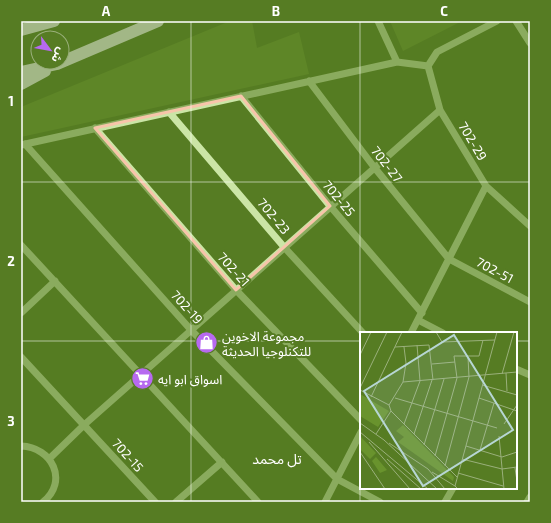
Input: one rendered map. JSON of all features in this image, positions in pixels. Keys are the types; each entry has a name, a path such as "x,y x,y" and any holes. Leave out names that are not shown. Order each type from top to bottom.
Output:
{"highway":[{"path":"21,30 54,21"},
{"path":"70,58 158,21"},
{"path":"21,84 46,70"}],"street":[{"path":"378,21 397,62"},
{"path":"23,144 397,62 428,66 437,52 497,21"},
{"path":"516,21 530,43"},
{"name":"702-29","path":"428,66 440,110 486,186 530,226"},
{"name":"702-27","path":"309,81 374,167 449,259"},
{"name":"702-25","path":"241,96 330,206 422,313"},
{"path":"49,459 84,425 141,374 440,110"},
{"name":"702-23","path":"169,112 284,247 362,332"},
{"name":"702-21","path":"94,128 236,290 360,419"},
{"name":"702-19","path":"23,144 191,330 337,479 380,502"},
{"path":"412,332 486,186"},
{"path":"21,245 258,502"},
{"name":"702-51","path":"449,259 530,302"},
{"path":"21,313 55,281"},
{"path":"418,320 441,332"},
{"name":"702-15","path":"21,356 154,502"},
{"path":"517,368 530,375"},
{"path":"325,502 360,434"},
{"path":"21,446 32,447 42,452 49,459 54,468 56,479 54,489 47,501"},
{"path":"176,502 222,462"},
{"path":"445,502 452,489"},
{"path":"527,502 530,497"}],"highlighted area":[{"path":"241,96 330,206 236,290 95,128"}],"green space":[{"path":"230,21 252,21 257,48 299,32 309,74 21,137 21,107"},
{"path":"390,21 462,21 403,51"}],"place":[{"name":"مجموعة الاخوين للتكنلوجيا الحديثة","path":"207,343"},
{"name":"اسواق ابو ايه","path":"142,379"}],"district":[{"name":"تل محمد","path":"277,459"}]}
